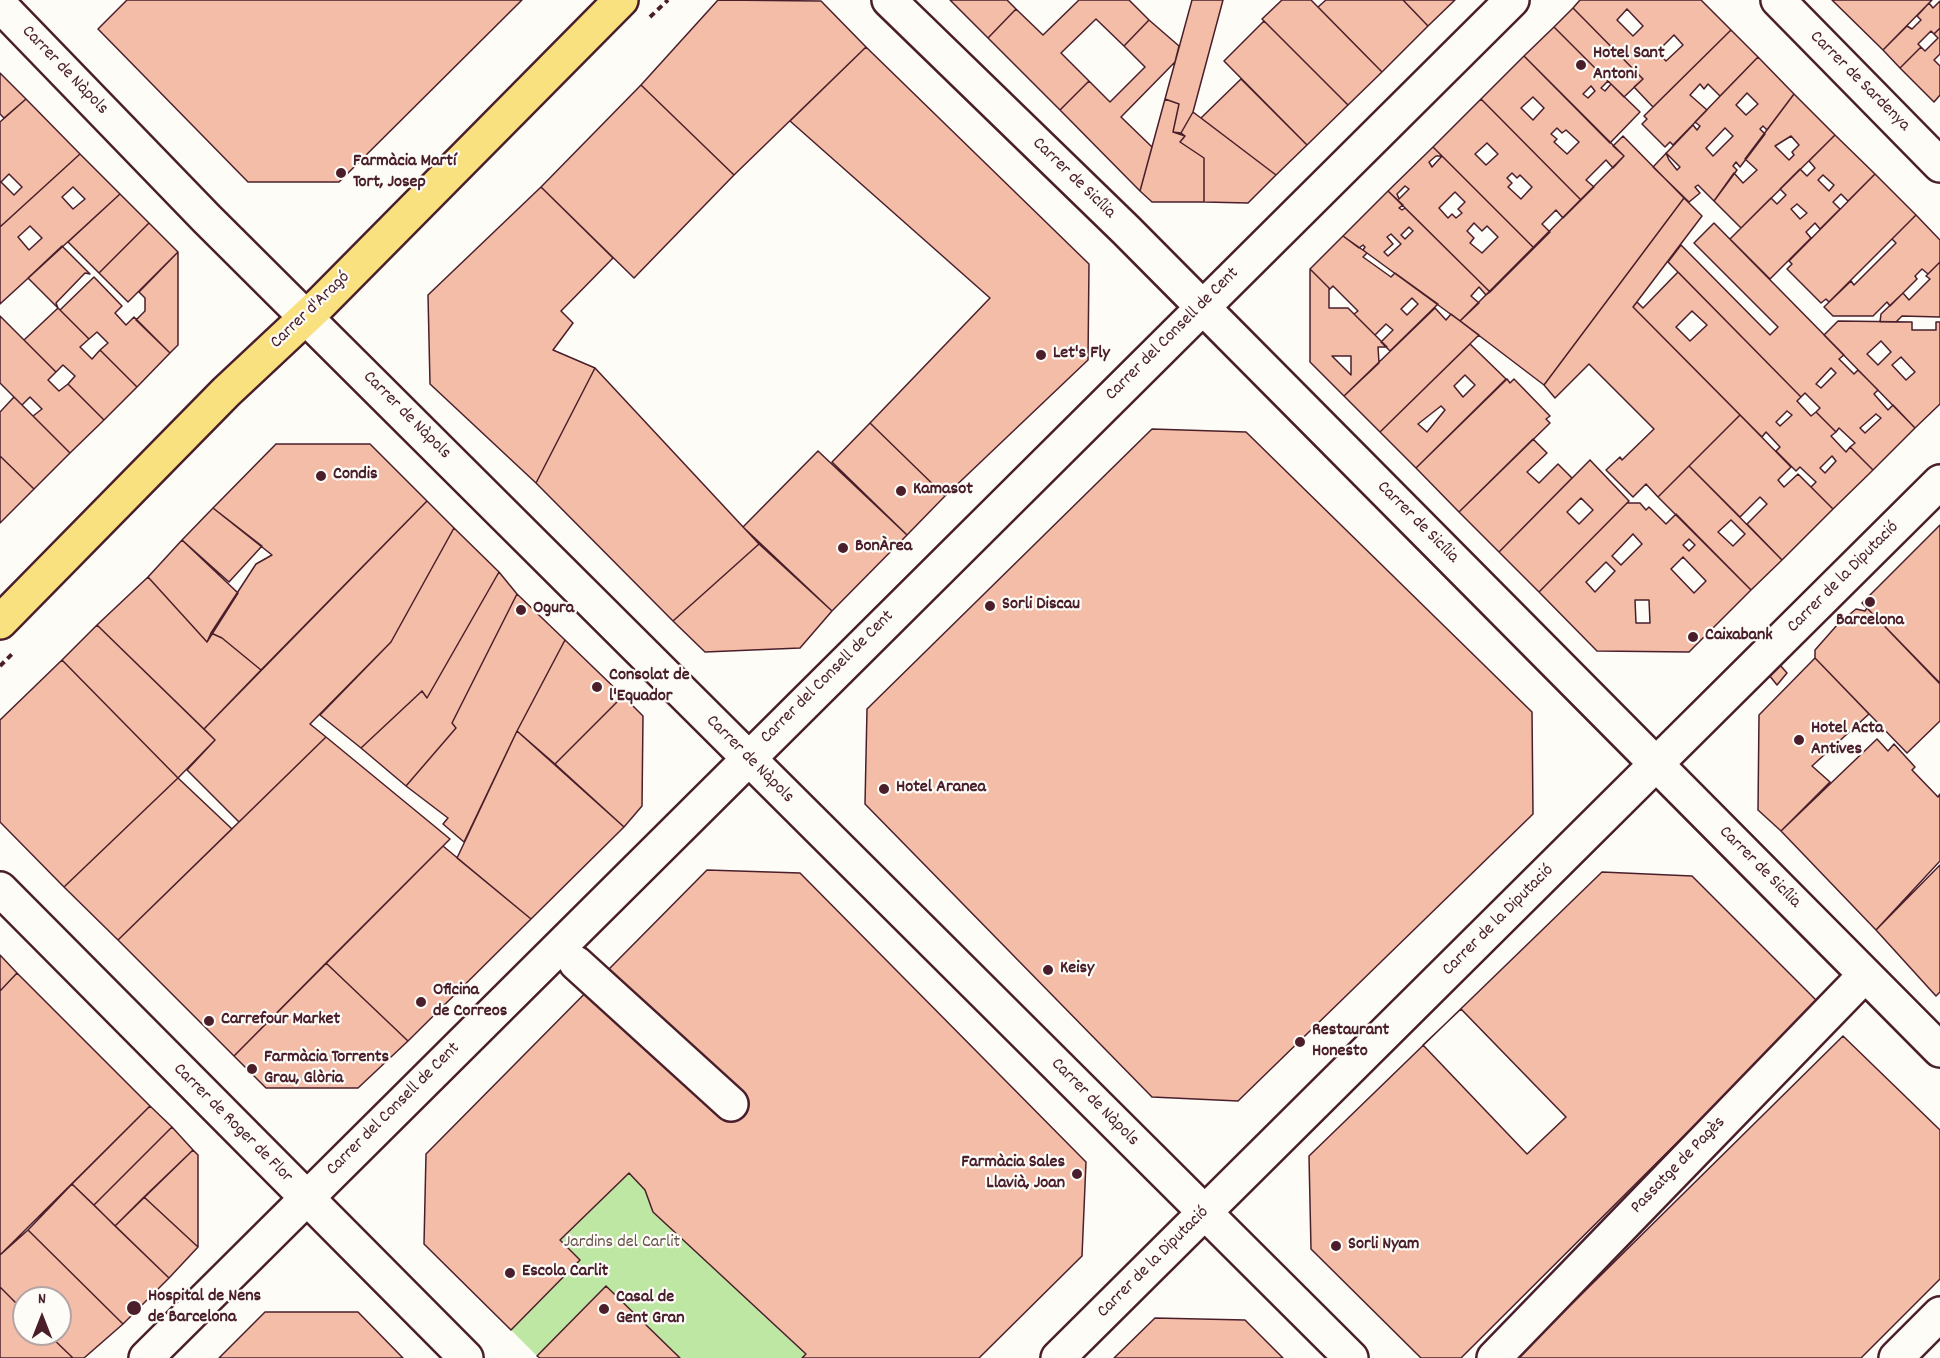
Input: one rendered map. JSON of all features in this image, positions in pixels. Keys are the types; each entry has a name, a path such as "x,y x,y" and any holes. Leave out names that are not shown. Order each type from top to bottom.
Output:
{"main road":[{"name":"Carrer d'Aragó","path":"0,622 226,392 306,318 621,0"}],"street":[{"name":"Carrer de Sicília","path":"889,0 1202,307 1940,1050"},
{"name":"Carrer del Consell de Cent","path":"146,1358 1512,0"},
{"name":"Carrer de Sardenya","path":"1778,0 1940,165"},
{"name":"Carrer de Nàpols","path":"0,5 306,318 1351,1358"},
{"name":"Carrer de la Diputació","path":"1058,1358 1940,482"},
{"name":"Carrer de Roger de Flor","path":"0,890 466,1358"},
{"path":"576,963 731,1104"},
{"name":"Passatge de Pagès","path":"1494,1358 1865,975"},
{"path":"1896,1358 1940,1314"}],"green space":[{"name":"Jardins del Carlit","path":"629,1173 806,1354 802,1358 680,1358 606,1286 537,1356 511,1330 579,1260 560,1240"}],"building":[{"path":"127,0 522,0 339,182 248,182 98,29"},
{"path":"718,0 821,1 866,47 734,175 641,85"},
{"path":"950,0 1007,0 1016,9 988,38"},
{"path":"1079,0 1129,0 1149,20 1124,46 1096,19 1061,53 1089,81 1060,110 988,38 1016,9 1043,35"},
{"path":"1192,0 1223,0 1193,112 1181,133 1173,132 1179,104 1165,99"},
{"path":"1282,0 1311,0 1382,72 1348,105 1262,19"},
{"path":"1326,0 1403,0 1428,26 1382,72 1318,7"},
{"path":"1403,0 1455,0 1428,26"},
{"path":"1580,0 1701,0 1731,30 1653,107 1634,87 1643,79 1573,8","holes":["1627,9 1643,26 1633,36 1617,20","1674,35 1683,45 1666,61 1657,52"]},
{"path":"1832,0 1932,0 1883,50"},
{"path":"1940,1 1940,28 1934,34 1931,31 1918,44 1921,47 1900,68 1883,50 1907,26 1912,29 1921,20 1917,16 1929,3 1933,8"},
{"path":"1573,8 1643,79 1624,97 1554,27"},
{"path":"1149,20 1179,46 1175,62 1121,117 1152,147 1140,191 1060,110 1089,81 1110,102 1145,67 1124,46"},
{"path":"1264,21 1348,105 1307,145 1224,61"},
{"path":"1554,27 1608,81 1601,88 1605,91 1611,84 1640,112 1610,143 1524,56","holes":["1591,86 1595,91 1588,98 1583,94"]},
{"path":"1940,28 1940,54 1934,60 1940,66 1940,95 1934,102 1900,68 1921,47 1925,51 1938,38 1934,34"},
{"path":"1731,30 1758,57 1720,96 1708,84 1704,89 1700,84 1690,95 1707,110 1673,145 1670,142 1665,147 1642,124 1647,119 1644,116"},
{"path":"866,47 1089,264 1088,360 945,496 870,423 990,298 790,121"},
{"path":"1524,56 1624,156 1613,168 1606,160 1586,180 1594,187 1581,200 1481,99","holes":["1533,97 1544,108 1533,120 1521,108","1557,128 1562,133 1566,130 1579,142 1567,154 1554,142 1557,139 1551,134"]},
{"path":"1758,57 1794,94 1767,130 1763,126 1760,129 1765,134 1740,167 1736,162 1733,166 1737,170 1714,201 1698,185 1695,187 1700,193 1689,202 1653,167 1666,153 1693,125 1697,130 1700,126 1695,122","holes":["1747,93 1758,104 1746,115 1736,105","1725,128 1733,136 1713,156 1706,148","1666,153 1680,167 1677,170"]},
{"path":"0,73 26,99 4,118 0,114"},
{"path":"1241,79 1307,145 1276,175 1201,118"},
{"path":"641,85 734,175 634,278 541,187"},
{"path":"1794,94 1835,135 1741,228 1714,201 1734,173 1743,183 1757,170 1745,159","holes":["1791,136 1799,145 1792,152 1794,155 1789,160 1775,146"]},
{"path":"26,99 80,154 0,227 0,122","holes":["9,174 22,187 14,195 1,182"]},
{"path":"1165,99 1179,104 1173,132 1185,136 1180,142 1204,158 1204,202 1152,202 1140,191"},
{"path":"1481,99 1581,200 1563,218 1556,210 1542,224 1550,232 1534,248 1433,147","holes":["1487,143 1498,154 1486,165 1475,154","1512,173 1517,178 1520,175 1532,187 1521,199 1508,187 1512,183 1507,178"]},
{"path":"1193,112 1276,175 1248,203 1204,202 1204,158 1180,142 1185,136 1181,133"},
{"path":"1835,135 1875,174 1848,201 1841,194 1833,202 1840,209 1820,229 1815,223 1806,232 1811,238 1770,279 1730,239 1771,198 1777,204 1786,195 1780,189 1800,169 1807,176 1815,168 1809,161","holes":["1823,175 1834,185 1829,191 1818,180","1797,204 1807,213 1800,219 1791,209"]},
{"path":"1623,136 1684,198 1544,385 1460,321 1624,156 1613,146"},
{"path":"1433,147 1442,156 1534,248 1490,292 1388,191","holes":["1436,156 1442,156 1432,167 1429,162","1405,186 1409,189 1399,199 1397,194","1455,192 1465,202 1458,209 1462,213 1456,218 1452,214 1448,218 1439,208","1474,223 1482,231 1487,226 1498,237 1482,253 1470,243 1474,238 1467,231"]},
{"path":"80,154 120,194 0,304 0,227","holes":["73,187 85,199 73,209 62,197","30,226 42,238 29,250 18,237"]},
{"path":"1875,174 1916,215 1829,302 1826,299 1821,303 1787,269 1792,264 1789,261"},
{"path":"541,187 613,258 561,311 573,323 553,350 595,368 536,483 430,384 428,295"},
{"path":"1388,191 1403,205 1399,208 1402,210 1405,208 1490,292 1486,295 1479,287 1471,296 1479,303 1460,321 1363,250 1365,247 1363,245 1359,248 1343,236","holes":["1409,227 1413,231 1405,239 1401,235","1391,234 1401,244 1388,256 1384,252 1393,244 1387,237"]},
{"path":"120,194 149,223 99,273 68,242"},
{"path":"1684,198 1702,216 1633,307 1740,415 1658,497 1646,484 1633,497 1606,470 1620,457 1622,460 1654,429 1589,364 1555,398 1544,385"},
{"path":"1916,215 1940,240 1940,262 1928,274 1922,269 1915,276 1917,279 1890,306 1887,302 1873,316 1833,316 1824,307 1851,281 1854,285 1896,243 1892,239"},
{"path":"149,223 178,252 128,302 99,273"},
{"path":"1714,223 1844,355 1839,359 1854,374 1858,370 1878,390 1874,394 1888,410 1893,405 1915,428 1873,470 1850,447 1855,443 1839,428 1836,432 1816,412 1820,408 1805,393 1801,397 1668,262 1681,245 1770,335 1778,327 1694,243","holes":["1831,368 1836,373 1821,388 1816,384","1876,414 1881,418 1865,433 1860,428"]},
{"path":"1343,236 1367,253 1363,257 1391,277 1395,273 1438,304 1390,351 1381,342 1393,330 1386,324 1375,335 1354,314 1358,311 1333,286 1330,289 1310,269","holes":["1412,298 1418,304 1407,315 1401,309"]},
{"path":"62,246 90,274 85,273 56,303 58,308 28,278"},
{"path":"178,252 178,345 170,353 136,320 145,311 145,298 139,292"},
{"path":"1940,262 1940,317 1902,316 1896,322 1880,322 1881,314 1903,293 1909,300 1930,279 1926,276"},
{"path":"1310,269 1329,288 1329,308 1348,308 1387,347 1378,347 1379,363 1344,396 1310,362","holes":["1332,356 1351,356 1351,375"]},
{"path":"1678,272 1801,397 1797,401 1811,416 1816,412 1836,432 1831,436 1846,452 1850,447 1873,470 1833,509 1811,487 1816,482 1800,467 1796,471 1776,451 1780,447 1766,432 1762,437 1633,307 1637,302 1643,308","holes":["1692,311 1707,325 1690,341 1676,327","1787,411 1792,415 1780,426 1776,422","1832,456 1836,461 1825,473 1820,468"]},
{"path":"94,277 122,306 115,313 126,325 134,317 170,353 137,387 100,350 108,343 97,332 89,339 60,310"},
{"path":"58,308 89,339 80,347 92,359 100,350 137,387 104,420 68,384 75,376 63,365 56,372 24,340"},
{"path":"1435,308 1446,320 1451,314 1479,335 1380,432 1344,396"},
{"path":"0,316 56,372 48,380 59,391 68,384 104,420 70,453 33,416 42,409 30,397 22,405 0,383"},
{"path":"1838,321 1912,322 1912,330 1936,330 1936,322 1940,322 1940,404 1915,428 1824,335","holes":["1881,341 1891,352 1878,365 1867,354","1901,357 1915,372 1906,380 1892,365"]},
{"path":"1470,344 1506,379 1416,468 1380,432","holes":["1465,375 1475,385 1463,397 1454,386","1441,406 1445,410 1427,432 1418,424"]},
{"path":"595,368 759,544 673,621 536,483"},
{"path":"1507,379 1510,383 1514,379 1550,416 1546,419 1550,423 1459,512 1416,468"},
{"path":"14,397 70,453 34,489 0,456 0,412"},
{"path":"1740,415 1791,467 1778,480 1784,487 1798,474 1833,509 1782,560 1747,524 1767,504 1760,497 1740,517 1689,466"},
{"path":"870,423 945,496 907,535 832,462"},
{"path":"1152,429 1246,432 1532,712 1533,814 1238,1101 1152,1097 865,804 867,709"},
{"path":"1533,439 1547,453 1527,472 1539,483 1558,464 1572,478 1499,552 1459,512"},
{"path":"276,444 370,444 427,501 261,670 222,638 211,633 256,564 272,555 213,508"},
{"path":"818,451 907,535 832,611 743,527"},
{"path":"0,456 34,489 0,523"},
{"path":"1590,460 1629,501 1539,592 1499,552","holes":["1581,498 1593,510 1579,524 1567,512"]},
{"path":"1689,466 1782,560 1751,590 1658,497","holes":["1731,520 1745,534 1733,546 1718,532"]},
{"path":"427,501 454,528 391,642 310,724 326,737 239,822 187,770 215,740 204,729"},
{"path":"1627,503 1640,503 1646,510 1649,507 1666,524 1676,514 1751,590 1689,652 1597,651 1539,592","holes":["1633,534 1642,544 1621,565 1612,556","1689,539 1695,545 1689,551 1683,545","1683,557 1706,581 1694,593 1671,569","1606,562 1615,571 1595,592 1586,582","1635,600 1649,600 1650,623 1636,623"]},
{"path":"213,508 262,546 229,582 182,540"},
{"path":"1940,525 1940,683 1862,603"},
{"path":"454,528 499,572 427,698 422,691 361,748 320,715 391,642"},
{"path":"182,540 238,593 207,642 148,577"},
{"path":"759,544 832,611 800,648 705,652 673,621"},
{"path":"499,572 517,594 452,723 456,728 406,786 361,748 422,691 427,698"},
{"path":"148,577 207,642 211,633 222,638 261,670 204,729 97,625"},
{"path":"517,594 565,640 517,731 464,842 443,824 448,818 406,786 456,728 452,723"},
{"path":"1867,608 1940,684 1940,721 1907,753 1815,658 1815,650 1838,624 1856,609 1865,611"},
{"path":"97,625 215,740 178,778 62,660"},
{"path":"565,640 623,696 555,764 517,731"},
{"name":"Hotel Acta Antives","path":"1815,658 1869,714 1812,766 1830,782 1781,831 1758,810 1759,715"},
{"path":"62,660 178,778 64,887 0,822 0,720"},
{"path":"1780,665 1787,673 1777,685 1769,675"},
{"path":"623,696 643,716 642,806 624,827 555,764"},
{"path":"517,731 624,827 531,919 457,858"},
{"path":"326,737 450,839 234,1056 118,940"},
{"path":"1877,739 1888,751 1894,744 1915,767 1912,770 1938,797 1940,794 1940,861 1876,930 1781,831"},
{"path":"178,778 232,829 118,940 64,887"},
{"path":"443,846 531,919 408,1041 326,963"},
{"path":"1940,865 1940,992 1936,996 1876,930"},
{"path":"707,870 800,873 1086,1162 1082,1256 979,1358 802,1358 806,1354 653,1212 645,1190 629,1173 560,1240 580,1260 511,1330 424,1244 426,1154"},
{"path":"1602,872 1692,876 1818,1002 1461,1358 1421,1358 1311,1249 1309,1156"},
{"path":"0,955 17,973 0,991"},
{"path":"326,963 408,1041 358,1088 266,1088 234,1056"},
{"path":"17,973 150,1106 0,1255 0,991"},
{"path":"1461,1009 1566,1117 1527,1154 1423,1045"},
{"path":"1843,1036 1940,1130 1940,1279 1861,1358 1517,1358"},
{"path":"150,1106 172,1127 94,1205 72,1184"},
{"path":"172,1127 193,1150 115,1226 94,1205"},
{"path":"193,1150 198,1155 198,1247 144,1197"},
{"path":"72,1184 169,1278 123,1324 28,1230"},
{"path":"144,1197 198,1247 169,1278 115,1226"},
{"path":"28,1230 123,1324 84,1358 73,1358 60,1346 72,1346 72,1286 12,1286 12,1299 0,1287 0,1255"},
{"path":"606,1286 680,1358 540,1358 537,1356"},
{"path":"0,1287 12,1299 12,1346 60,1346 73,1358 0,1358"},
{"path":"265,1312 358,1312 403,1358 219,1358"},
{"path":"1155,1318 1245,1320 1283,1358 1114,1358"}],"place":[{"name":"Hotel Sant Antoni","path":"1581,65"},
{"name":"Farmàcia Martí Tort, Josep","path":"341,173"},
{"name":"Let's Fly","path":"1041,355"},
{"name":"Condis","path":"321,476"},
{"name":"Kamasot","path":"901,491"},
{"name":"BonÀrea","path":"843,548"},
{"name":"Barcelona","path":"1870,602"},
{"name":"Sorli Discau","path":"990,606"},
{"name":"Ogura","path":"521,610"},
{"name":"Caixabank","path":"1693,637"},
{"name":"Consolat de l'Equador","path":"597,687"},
{"name":"Hotel Acta Antives","path":"1799,740"},
{"name":"Hotel Aranea","path":"884,789"},
{"name":"Keisy","path":"1048,970"},
{"name":"Oficina de Correos","path":"421,1002"},
{"name":"Carrefour Market","path":"209,1021"},
{"name":"Restaurant Honesto","path":"1300,1042"},
{"name":"Farmàcia Torrents Grau, Glòria","path":"252,1069"},
{"name":"Farmàcia Sales Llavià, Joan","path":"1077,1174"},
{"name":"Sorli Nyam","path":"1336,1246"},
{"name":"Escola Carlit","path":"510,1273"},
{"name":"Hospital de Nens de Barcelona","path":"134,1308"},
{"name":"Casal de Gent Gran","path":"604,1309"}]}
